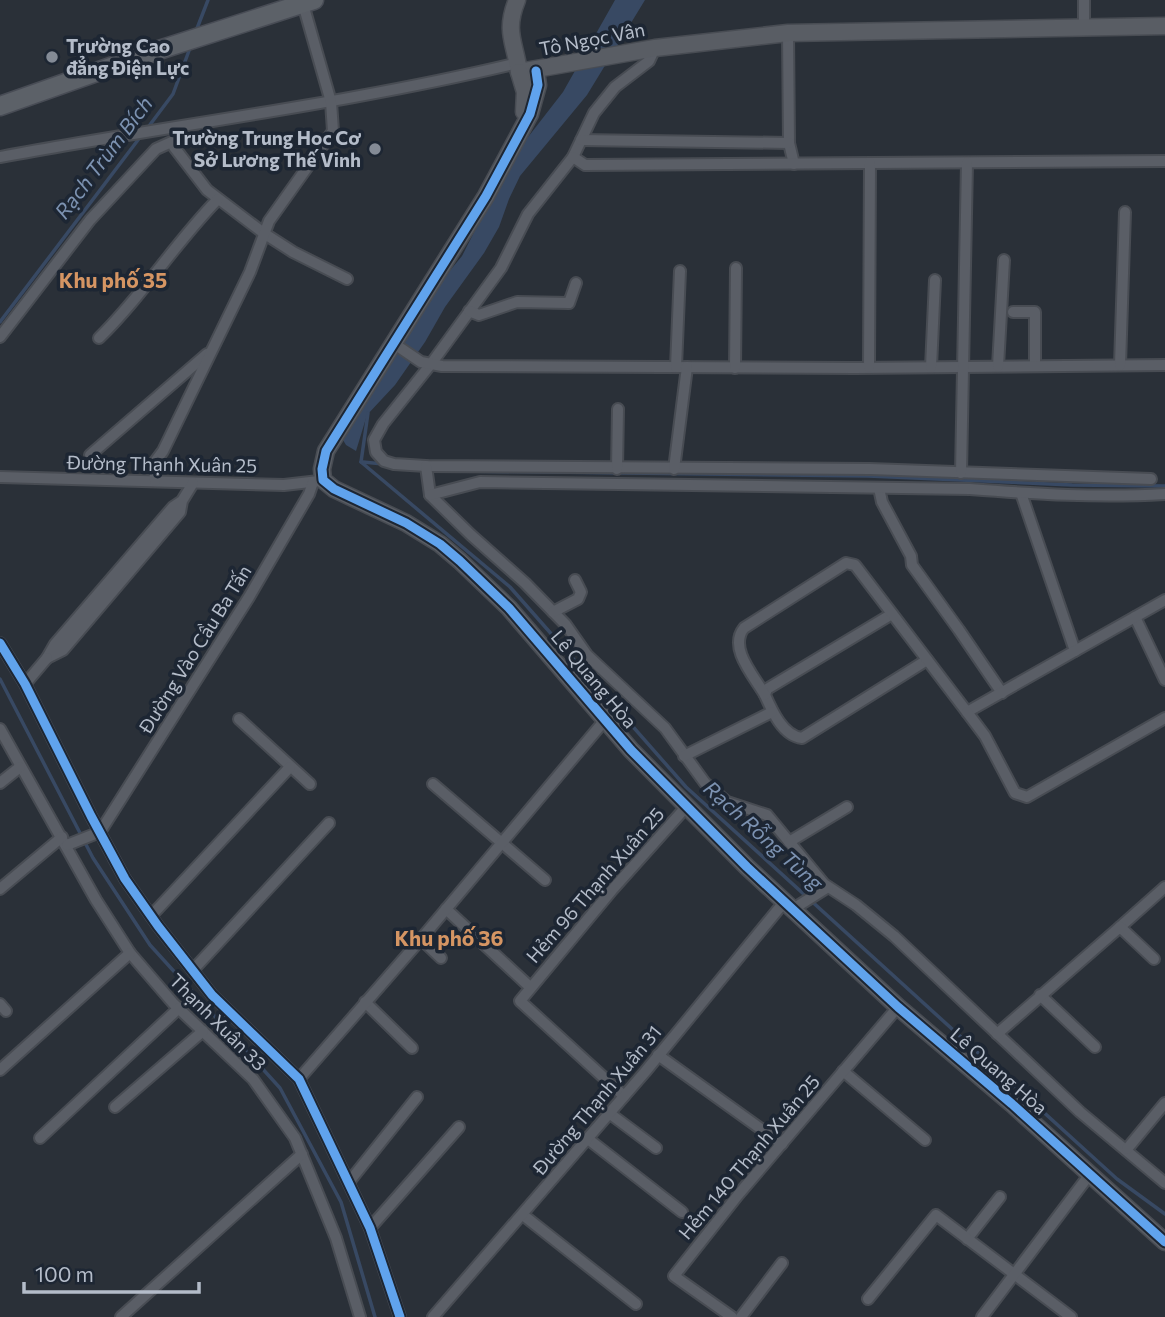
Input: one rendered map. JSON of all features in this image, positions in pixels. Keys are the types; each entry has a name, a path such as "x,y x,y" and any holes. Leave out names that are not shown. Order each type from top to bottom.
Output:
{"main road":[{"path":"0,106 259,16 309,2"}],"street":[{"path":"517,0 510,17 510,39 525,92 524,125"},
{"path":"1084,0 1084,27"},
{"path":"155,481 155,463 250,272 270,221 332,131 331,102 309,2"},
{"name":"Tô Ngọc Vân","path":"0,157 518,68 536,71 655,48 788,33 1165,26"},
{"path":"788,33 790,144 794,162"},
{"path":"655,48 649,61 615,87 594,113 573,157 528,214 501,268 426,363 383,424 374,440 376,452 384,461 426,466 870,469 961,473 1016,486 1133,496 1165,495"},
{"path":"318,481 326,450 396,345 486,197 534,102 538,85 536,71"},
{"path":"175,127 174,148 207,190 265,234 347,279"},
{"path":"0,337 90,220 156,149 176,140"},
{"path":"581,140 790,144"},
{"path":"573,157 585,165 1165,161"},
{"path":"869,367 870,163"},
{"path":"961,473 967,163"},
{"path":"99,338 127,310 177,243 218,199"},
{"path":"1120,365 1125,212"},
{"path":"998,366 1004,260"},
{"path":"735,368 736,268"},
{"path":"674,469 681,367 680,271"},
{"path":"931,367 935,280"},
{"path":"469,311 480,314 507,303 517,302 569,303 576,283"},
{"path":"1013,312 1035,312 1035,366"},
{"path":"396,345 426,363 471,366 735,368 1165,365"},
{"path":"90,455 212,349"},
{"path":"617,469 618,409"},
{"path":"426,466 430,495 556,610 587,655 665,728 705,783 727,802 766,816 824,889 856,905 894,936 1080,1112 1165,1184"},
{"name":"Đường Thạnh Xuân 25","path":"0,478 284,485 318,481"},
{"path":"430,495 480,482 970,489 1151,479"},
{"name":"Lê Quang Hòa","path":"318,481 415,528 460,561 509,608 605,720 687,806 898,1007 1165,1242"},
{"name":"Đường Vào Cầu Ba Tấn","path":"100,832 249,597 318,481"},
{"path":"25,684 55,644 173,506 181,501 193,483"},
{"path":"1016,486 1075,651"},
{"path":"878,488 882,502 911,556 912,565 1002,694"},
{"path":"927,660 802,738 790,734 772,712 738,648 738,636 744,628 838,566 846,563 855,565 985,736 1015,793 1027,796 1165,718"},
{"path":"556,610 578,599 581,593 575,580"},
{"path":"967,712 1165,600"},
{"path":"765,695 767,689 892,614"},
{"path":"1135,617 1165,680"},
{"path":"0,643 25,684 48,734 125,879 212,995 299,1079 370,1228 400,1317"},
{"path":"684,756 772,712"},
{"path":"239,719 310,784"},
{"path":"299,1079 605,720"},
{"name":"Thạnh Xuân 33","path":"0,729 96,900 130,953 179,1008 253,1079 295,1138 336,1238 360,1317"},
{"path":"0,783 20,766"},
{"path":"151,916 290,766"},
{"path":"433,784 545,880"},
{"name":"Hẻm 96 Thạnh Xuân 25","path":"530,987 687,806"},
{"path":"789,842 847,807"},
{"path":"193,970 329,823"},
{"path":"0,889 65,841 100,832"},
{"path":"997,1034 1165,887"},
{"name":"Đường Thạnh Xuân 31","path":"433,1317 658,1055 793,905 824,889"},
{"path":"446,909 530,987 520,1001 624,1096"},
{"path":"1119,928 1154,959"},
{"path":"421,939 441,958"},
{"path":"0,1070 130,953"},
{"path":"1040,995 1095,1047"},
{"path":"365,1002 412,1048"},
{"name":"Hẻm 140 Thạnh Xuân 25","path":"732,1317 674,1276 898,1007"},
{"path":"40,1138 179,1008"},
{"path":"115,1107 203,1031"},
{"path":"658,1055 782,1144"},
{"path":"844,1071 925,1140"},
{"path":"349,1182 417,1097"},
{"path":"1126,1149 1165,1103"},
{"path":"609,1113 656,1149"},
{"path":"370,1228 459,1127"},
{"path":"587,1139 682,1212"},
{"path":"121,1317 302,1154"},
{"path":"982,1317 1090,1174"},
{"path":"967,1239 1000,1197"},
{"path":"523,1215 636,1304"},
{"path":"868,1299 936,1215 1071,1317"},
{"path":"741,1317 782,1263"}],"water":[{"path":"615,0 645,0 587,95 520,176 499,227 484,253 445,307 395,385 367,415 356,451 343,440 345,428 428,297 462,256 503,175 518,150 563,92"}],"waterway":[{"name":"Rạch Trùm Bích","path":"196,31 208,0"},
{"name":"Rạch Trùm Bích","path":"146,130 173,94 190,48"},
{"name":"Rạch Trùm Bích","path":"0,322 141,136"},
{"path":"361,462 368,413"},
{"name":"Rạch Rỗng Tùng","path":"361,462 510,587 686,787 1117,1179 1165,1214"},
{"path":"363,462 383,464"},
{"path":"457,471 868,476 1072,485 1165,486"},
{"path":"0,679 93,858 150,945 280,1088 341,1202 375,1317"}],"cycle path":[{"path":"536,71 538,85 530,114 486,196 326,451 322,469 323,480 334,489 406,523 440,544 460,561 509,608 631,750 747,867 898,1007 1012,1104 1165,1242"},
{"path":"0,643 25,684 125,879 212,995 299,1079 370,1228 400,1317"}],"place":[{"name":"Trường Cao đẳng Điện Lực","path":"52,57"},
{"name":"Trường Trung Học Cơ Sở Lương Thế Vinh","path":"375,149"}],"district":[{"name":"Khu phố 35","path":"113,281"},
{"name":"Khu phố 36","path":"449,939"}]}
